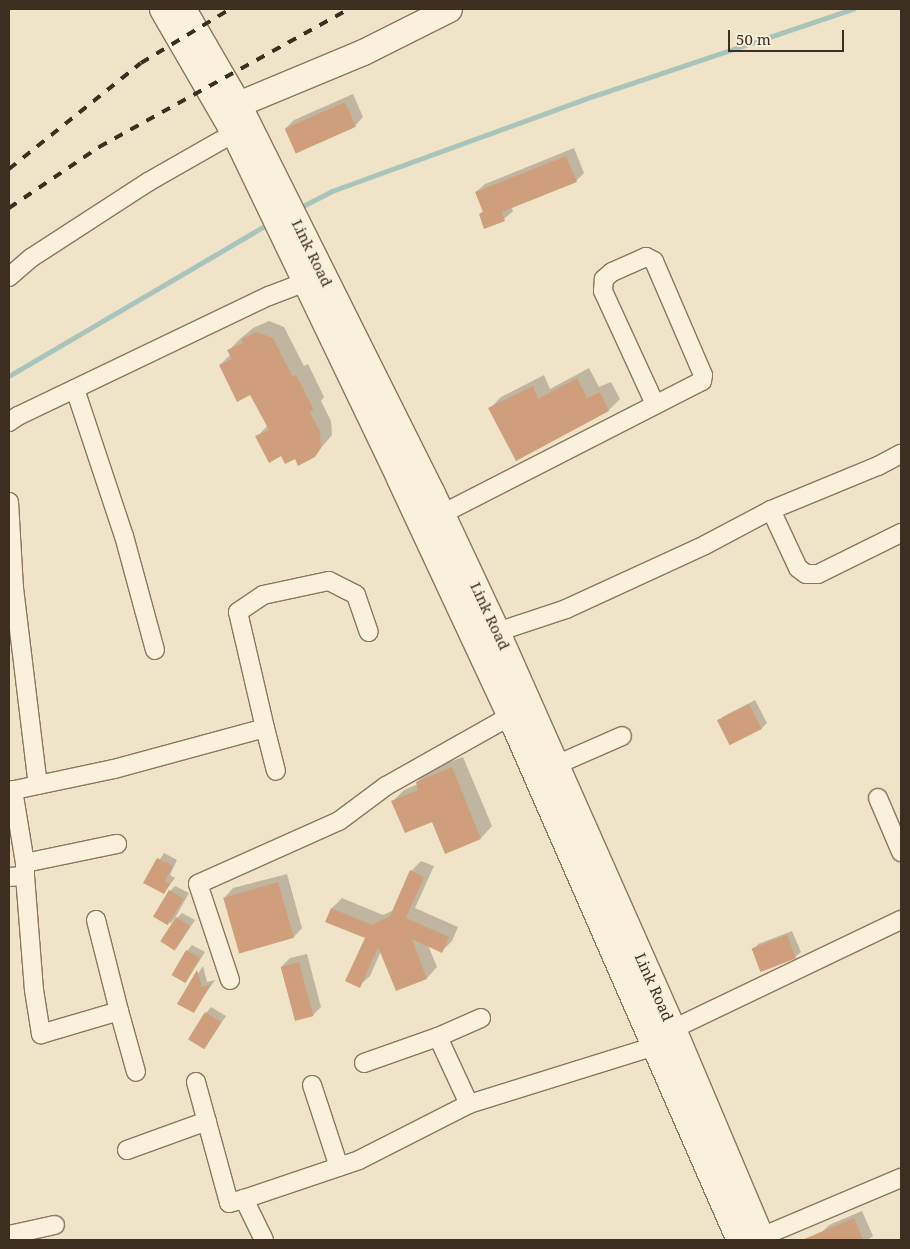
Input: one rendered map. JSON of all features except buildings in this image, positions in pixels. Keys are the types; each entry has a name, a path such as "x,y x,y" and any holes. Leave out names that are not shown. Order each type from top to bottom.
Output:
{"main road":[{"name":"Link Road","path":"162,9 234,133 277,202"},
{"name":"Link Road","path":"183,9 238,104 277,202 297,244 442,514 556,765 664,1037"},
{"path":"238,104 363,52 449,9"},
{"name":"Link Road","path":"297,244 305,282 664,1037 754,1239"}],"street":[{"path":"9,277 31,258 148,182 234,133"},
{"path":"442,514 655,404 700,383 703,375 654,261 646,257 612,272 604,279 603,291 655,404"},
{"path":"9,422 268,296 305,282"},
{"path":"75,389 124,536 155,650"},
{"path":"497,632 566,609 704,545 771,510 878,466 901,454"},
{"path":"9,502 14,588 38,785"},
{"path":"771,510 798,568 806,574 818,574 901,533"},
{"path":"276,771 238,612 263,595 329,581 356,595 369,632"},
{"path":"230,980 198,884 339,821 386,786 510,716"},
{"path":"119,1011 41,1034 34,990 11,791 114,768 265,728"},
{"path":"556,765 622,736"},
{"path":"878,798 901,852"},
{"path":"20,872 117,844"},
{"path":"96,920 136,1072"},
{"path":"196,1082 229,1203 359,1160 469,1104 664,1037 901,920"},
{"path":"364,1063 438,1037 481,1018"},
{"path":"438,1037 469,1104"},
{"path":"312,1085 339,1167"},
{"path":"127,1150 207,1121"},
{"path":"754,1239 901,1178"},
{"path":"244,1199 264,1240"},
{"path":"9,1235 55,1225"}],"waterway":[{"path":"297,209 332,191 582,100 853,9"},
{"path":"9,376 268,224"}],"railway":[{"path":"9,169 141,63 230,9"},
{"path":"9,208 99,147 349,9"}]}
